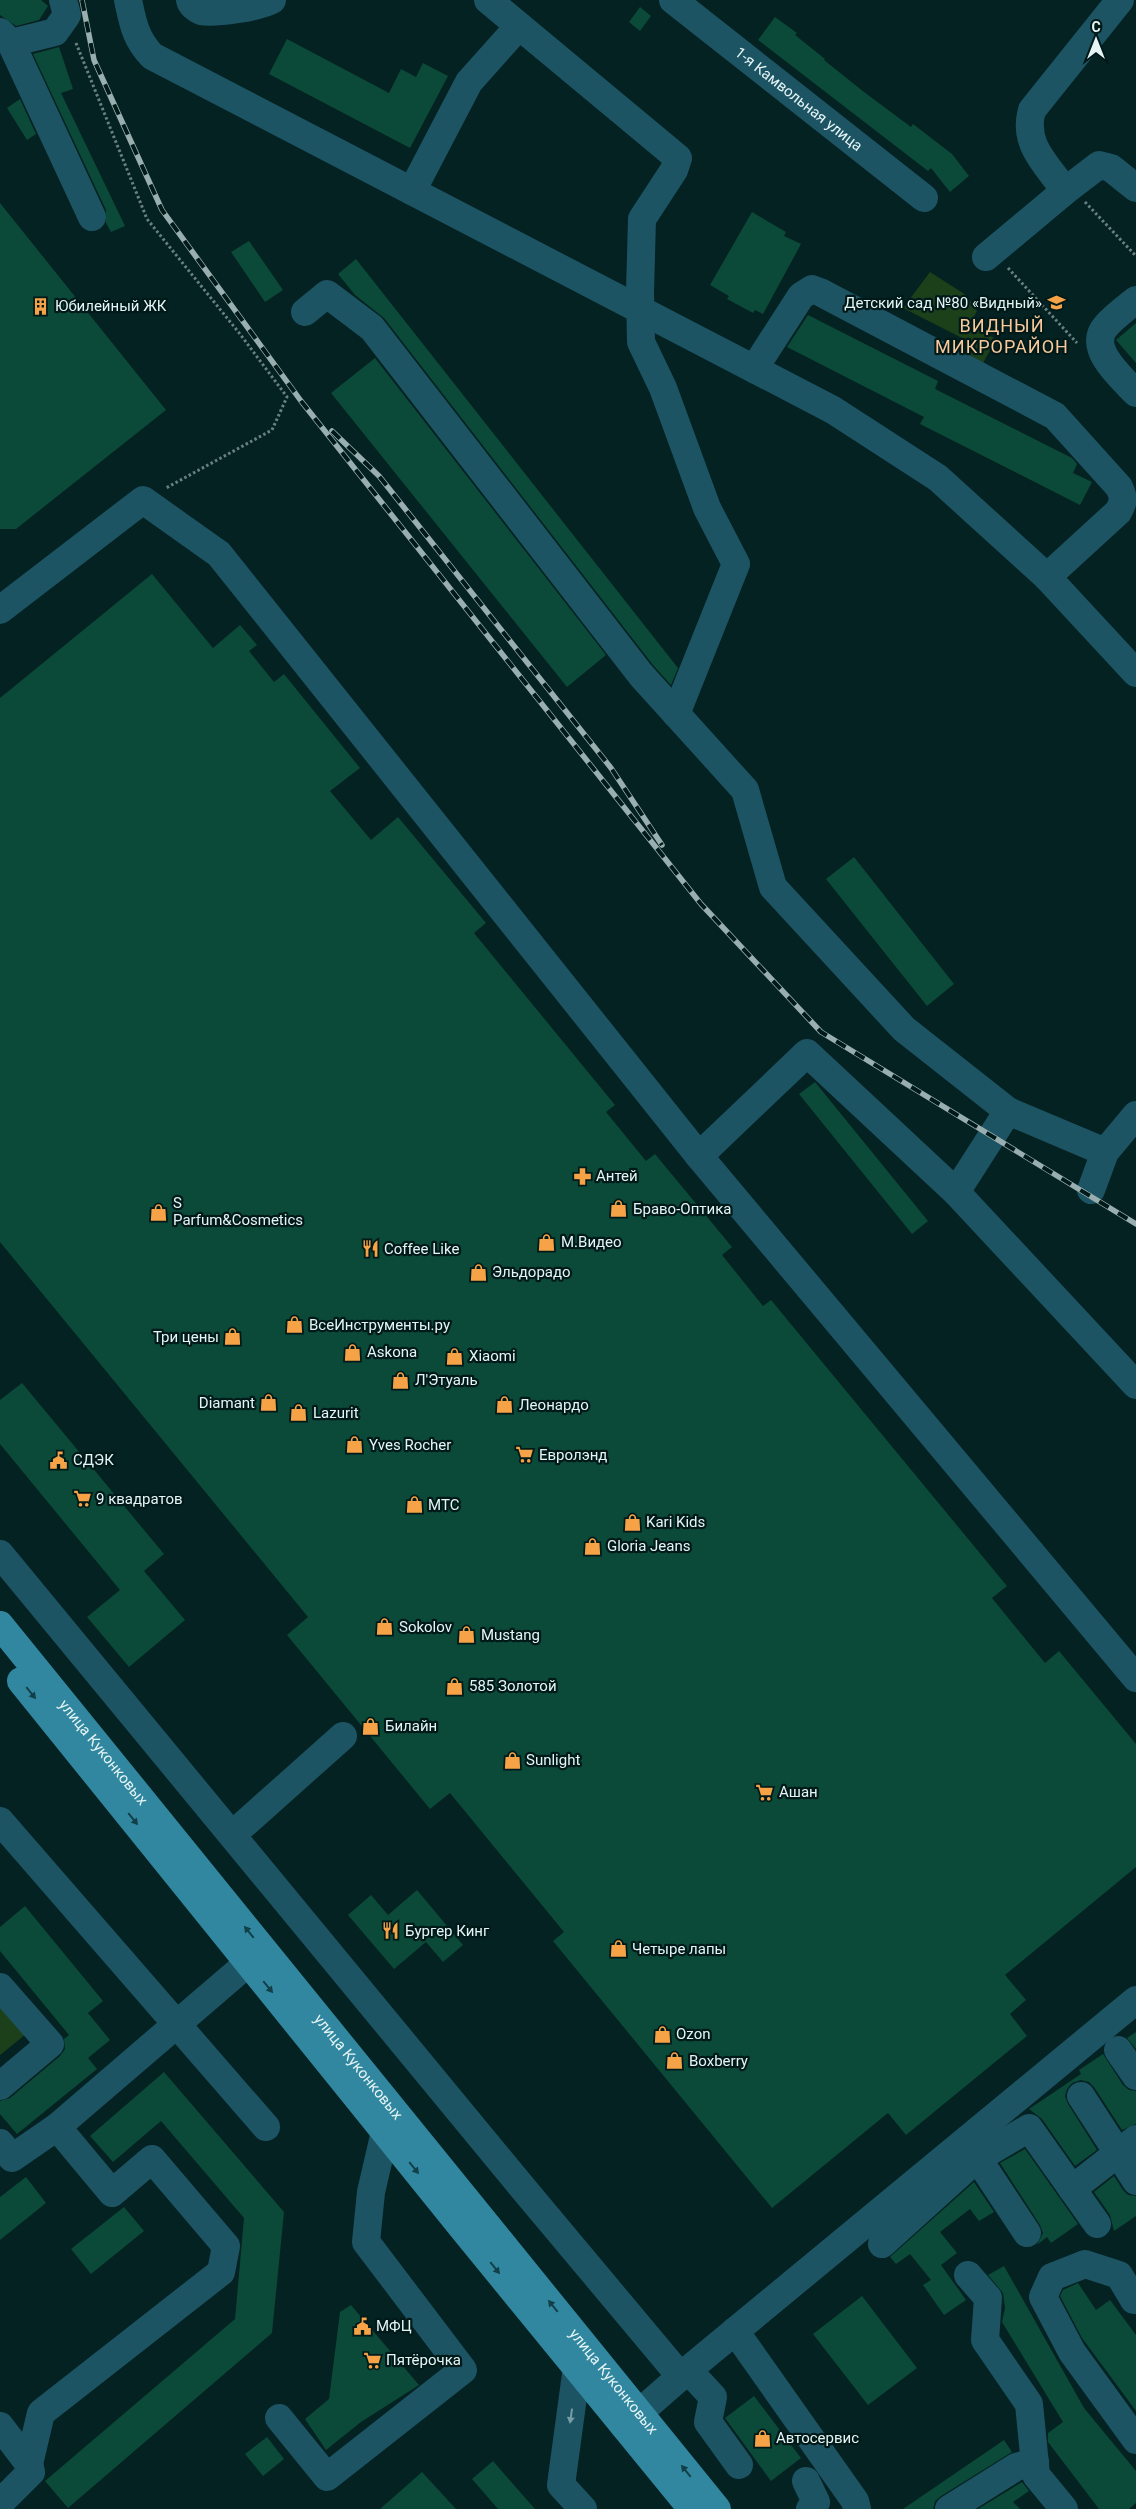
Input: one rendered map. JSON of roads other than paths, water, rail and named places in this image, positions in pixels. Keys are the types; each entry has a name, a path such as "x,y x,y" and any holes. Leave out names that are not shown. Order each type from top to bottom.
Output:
{"main road":[{"name":"улица Куконковых","path":"0,1625 632,2419 692,2509"},
{"name":"улица Куконковых","path":"0,1655 577,2368 632,2419 717,2509"}],"street":[{"path":"63,0 67,15 55,32 6,38 92,217"},
{"path":"128,0 141,44 152,56 833,410 938,478 1047,577 1136,673"},
{"path":"190,0 191,5 200,10 212,11 260,5 272,0"},
{"path":"488,0 678,158 674,170 642,219 641,342 663,388 707,508 736,564 676,714"},
{"name":"1-я Камвольная улица","path":"673,0 924,198"},
{"path":"1068,189 1034,149 1029,136 1030,117 1032,110 1120,0"},
{"path":"412,191 469,82 519,26"},
{"path":"989,254 1094,167 1105,165 1136,188"},
{"path":"754,369 801,296 806,291 812,289 1055,416 1124,495 1123,504 1118,512 1047,577"},
{"path":"306,312 327,294 372,328 641,675 745,790 774,887 904,1029 1008,1111 1105,1152"},
{"path":"1136,300 1105,327 1101,335 1100,347 1104,357 1136,393"},
{"path":"0,610 143,500 219,554 699,1156 1136,1678"},
{"path":"699,1156 807,1053 956,1192 1136,1385"},
{"path":"956,1192 1008,1111"},
{"path":"1091,1190 1105,1152 1136,1114"},
{"path":"0,1554 515,2180 684,2373 713,2398 708,2422 739,2465"},
{"path":"232,1835 343,1736"},
{"path":"5,1838 176,2025 266,2127"},
{"path":"0,2143 12,2158 57,2127 248,1963"},
{"path":"0,1987 50,2044 0,2086"},
{"path":"882,2244 967,2154 1136,2000"},
{"path":"1118,2050 1136,2076"},
{"path":"1081,2096 1127,2146 1136,2181"},
{"path":"29,2464 41,2413 221,2272 226,2246 152,2159 112,2194 57,2127"},
{"path":"632,2419 735,2331 967,2154 1029,2128 1097,2224"},
{"path":"279,2418 327,2477 462,2370 366,2242 371,2192 385,2132"},
{"path":"1072,2189 1127,2146"},
{"path":"967,2154 984,2168 1026,2233"},
{"path":"1134,2300 1119,2274 1085,2264 1052,2277 1043,2297 1072,2352 1136,2440"},
{"path":"968,2276 988,2298 985,2340 1029,2404 1036,2475 1064,2509"},
{"path":"735,2331 855,2501 857,2509"},
{"path":"577,2368 561,2485 583,2509"},
{"path":"0,2426 29,2464 31,2472 0,2503"},
{"path":"949,2509 1016,2467 1035,2462"},
{"path":"806,2481 816,2502 810,2509"}],"railway":[{"path":"82,0 94,60 162,210 301,401 701,904 821,1032 1136,1224"},
{"path":"332,431 379,476 611,768 662,845"}],"place":[{"name":"Детский сад №80 «Видный»","path":"1056,303"},
{"name":"Юбилейный ЖК","path":"41,306"},
{"name":"Антей","path":"582,1176"},
{"name":"Браво-Оптика","path":"619,1209"},
{"name":"S Parfum&Cosmetics","path":"159,1212"},
{"name":"М.Видео","path":"547,1242"},
{"name":"Coffee Like","path":"370,1249"},
{"name":"Эльдорадо","path":"478,1272"},
{"name":"ВсеИнструменты.ру","path":"295,1325"},
{"name":"Три цены","path":"233,1337"},
{"name":"Askona","path":"353,1352"},
{"name":"Xiaomi","path":"455,1356"},
{"name":"Л'Этуаль","path":"401,1380"},
{"name":"Diamant","path":"269,1403"},
{"name":"Леонардо","path":"505,1405"},
{"name":"Lazurit","path":"299,1413"},
{"name":"Yves Rocher","path":"355,1445"},
{"name":"Евролэнд","path":"525,1455"},
{"name":"СДЭК","path":"59,1460"},
{"name":"9 квадратов","path":"82,1499"},
{"name":"МТС","path":"414,1505"},
{"name":"Kari Kids","path":"632,1522"},
{"name":"Gloria Jeans","path":"593,1546"},
{"name":"Sokolov","path":"385,1627"},
{"name":"Mustang","path":"467,1635"},
{"name":"585 Золотой","path":"455,1686"},
{"name":"Билайн","path":"371,1726"},
{"name":"Sunlight","path":"512,1760"},
{"name":"Ашан","path":"765,1792"},
{"name":"Бургер Кинг","path":"391,1931"},
{"name":"Четыре лапы","path":"618,1949"},
{"name":"Ozon","path":"662,2034"},
{"name":"Boxberry","path":"675,2061"},
{"name":"МФЦ","path":"362,2326"},
{"name":"Пятёрочка","path":"372,2360"},
{"name":"Автосервис","path":"762,2438"}],"district":[{"name":"ВИДНЫЙ МИКРОРАЙОН","path":"1002,335"}]}
